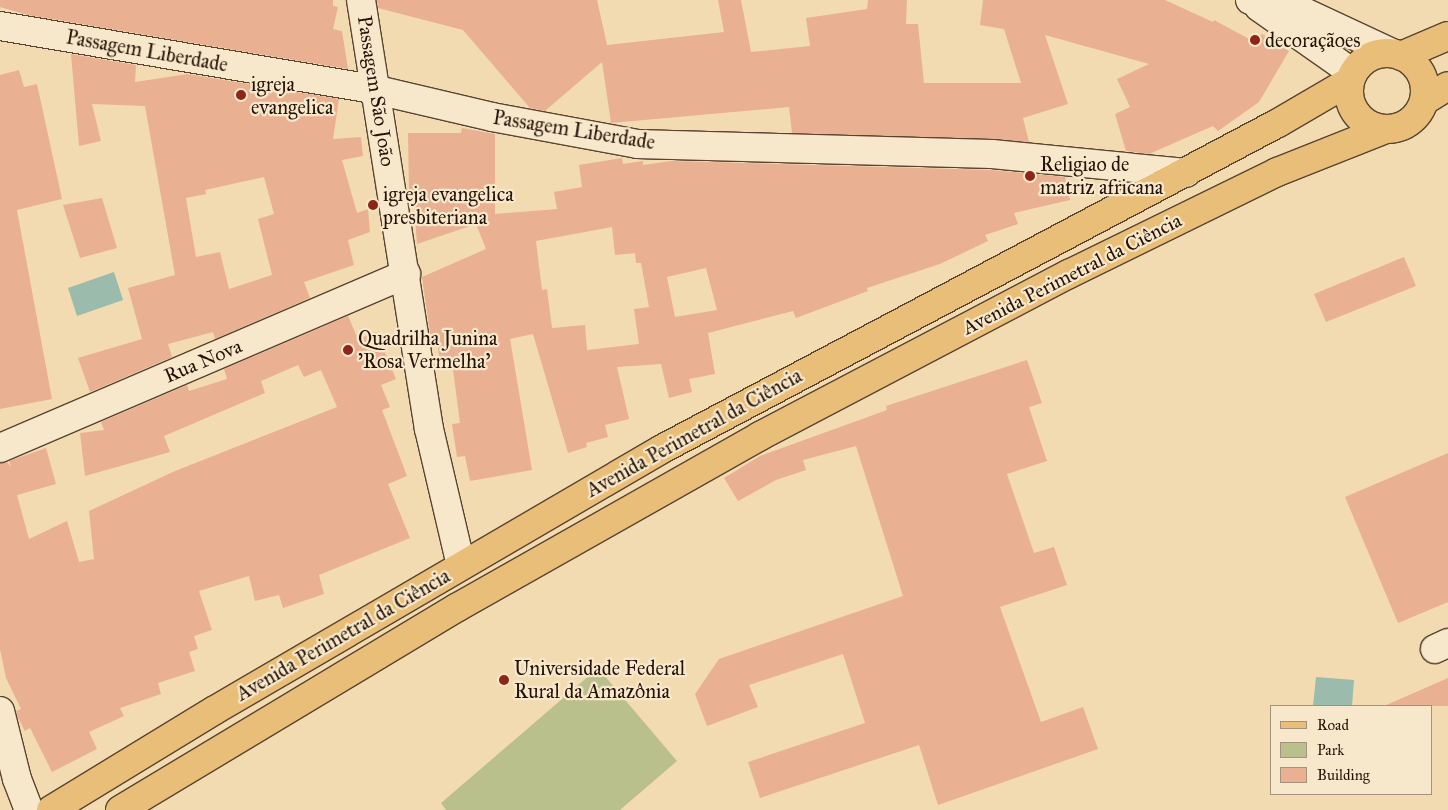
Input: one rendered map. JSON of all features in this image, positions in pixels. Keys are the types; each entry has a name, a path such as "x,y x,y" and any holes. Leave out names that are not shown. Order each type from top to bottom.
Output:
{"main road":[{"path":"1448,36 1397,54 1366,59 1352,77 1351,104 1363,121 1383,130 1409,123 1424,101 1448,86"},
{"path":"1397,54 1416,66 1421,74 1424,101"},
{"name":"Avenida Perimetral da Ciência","path":"51,810 461,565 662,449 1186,173 1352,77"},
{"name":"Avenida Perimetral da Ciência","path":"133,806 450,612 760,436 1277,172 1383,130"}],"street":[{"name":"Passagem São João","path":"361,0 377,90 429,429 461,565"},
{"path":"1250,0 1304,12 1397,54"},
{"path":"1250,0 1352,77"},
{"name":"Passagem Liberdade","path":"0,26 377,90 492,117 637,144 992,154 1186,173"},
{"name":"Rua Nova","path":"0,448 406,274"},
{"path":"0,711 17,779 29,810"}],"green space":[{"path":"598,668 677,761 620,810 446,810 441,803"}],"shaded area":[{"path":"114,272 123,300 77,316 68,288"},
{"path":"1316,677 1354,680 1352,705 1313,705"}],"building":[{"path":"0,0 333,0 333,6 338,7 333,29 342,31 348,69 28,15 0,7"},
{"path":"377,0 597,0 607,45 724,32 718,0 741,0 751,52 810,46 806,18 867,9 868,0 907,0 906,24 918,24 924,83 1021,83 1004,29 980,25 983,0 1165,0 1213,22 1214,20 1253,41 1262,34 1289,51 1259,102 1218,131 1213,126 1149,154 1126,151 1115,114 1130,107 1117,79 1149,64 1045,35 1068,104 1023,118 1029,142 792,133 789,107 611,123 602,62 545,111 530,108 463,30 378,8"},
{"path":"71,54 136,65 135,82 188,74 339,99 333,139 361,137 363,156 342,160 357,213 368,209 370,232 348,240 354,265 304,282 310,298 215,339 213,332 168,344 172,357 90,392 78,358 142,339 128,288 175,275 145,106 92,104 101,141 79,146","holes":["264,177 274,214 258,219 272,275 229,289 220,252 196,257 186,198 206,194 205,190"]},
{"path":"19,70 24,87 37,84 62,199 17,210 52,399 0,409 0,75"},
{"path":"462,128 495,134 495,214 557,209 554,192 582,187 579,165 622,158 623,164 643,161 643,165 671,161 991,170 1065,177 1070,200 1014,213 1018,224 985,235 988,241 940,264 867,288 868,291 796,318 793,311 708,333 715,374 689,379 692,392 669,398 661,364 617,367 629,419 605,425 608,437 586,443 587,447 568,453 533,334 510,339 532,470 470,481 465,456 457,457 452,424 460,423 452,362 440,363 437,339 431,340 422,277 486,249 476,224 417,244 413,193 409,193 408,133 461,133","holes":["612,227 615,255 635,253 636,263 641,263 649,307 634,309 639,344 587,350 585,325 552,328 547,289 542,290 536,241","706,268 717,310 675,317 667,277"]},
{"path":"102,198 117,248 80,258 63,205"},
{"path":"1404,257 1416,286 1326,322 1314,294"},
{"path":"348,316 358,339 376,332 396,379 381,385 390,407 382,410 407,476 388,484 410,538 319,575 324,594 283,608 279,595 255,601 249,576 199,591 212,630 194,636 198,649 189,652 195,671 158,683 161,694 120,708 124,716 89,732 97,749 52,772 30,728 25,731 17,716 16,711 21,709 6,678 0,649 0,463 7,462 11,467 9,461 46,448 56,484 17,495 29,539 67,521 79,562 94,559 89,511 175,471 337,407 321,370 304,377 298,365 261,381 265,393 164,436 170,452 85,476 80,433 104,430 101,422 187,385 189,391 227,379 224,369"},
{"path":"1027,360 1042,403 1029,407 1047,461 1007,474 1034,553 1054,547 1067,585 1000,607 1041,722 1083,707 1098,749 938,805 919,745 760,798 748,762 865,723 843,654 749,685 758,707 707,726 695,694 719,659 903,596 856,446 803,460 806,470 776,480 738,501 724,478 760,456 887,410 886,406"},
{"path":"1448,453 1448,602 1398,623 1345,497"},
{"path":"1448,678 1448,706 1386,705"}],"place":[{"name":"decoraçãoes","path":"1255,40"},
{"name":"igreja evangelica","path":"241,95"},
{"name":"Religiao de matriz africana","path":"1030,176"},
{"name":"igreja evangelica presbiteriana","path":"373,205"},
{"name":"Quadrilha Junina 'Rosa Vermelha'","path":"348,350"},
{"name":"Universidade Federal Rural da Amazônia","path":"504,680"}]}
